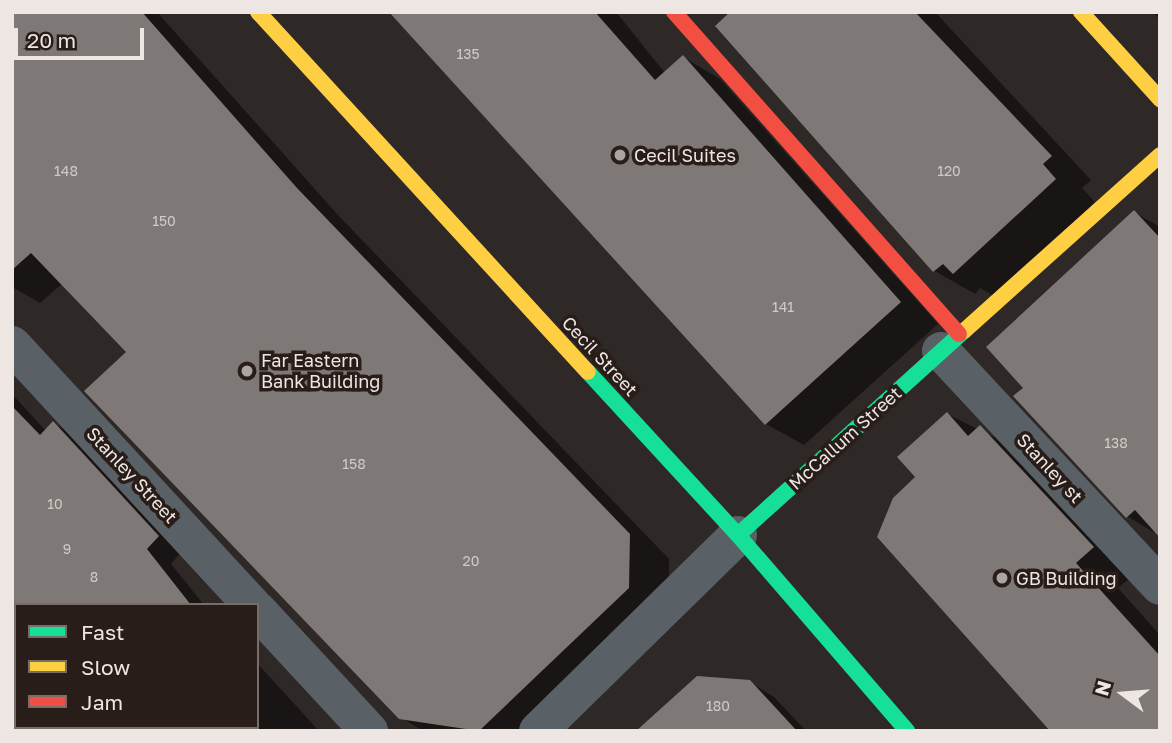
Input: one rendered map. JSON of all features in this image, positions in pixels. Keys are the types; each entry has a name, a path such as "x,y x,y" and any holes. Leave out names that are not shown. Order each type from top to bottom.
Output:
{"main road":[{"name":"Cecil Street","path":"258,12 738,535 907,731"},
{"path":"674,12 950,343"},
{"path":"1081,12 1160,99"},
{"name":"McCallum Street","path":"738,535 1160,155"}],"street":[{"name":"Stanley st","path":"950,343 1160,586"},
{"name":"Stanley Street","path":"12,345 251,603"},
{"name":"McCallum Street","path":"538,731 738,535"},
{"path":"259,612 369,731"}],"building":[{"path":"12,12 142,12 297,188 630,534 629,588 479,731 399,719 84,391 126,352 31,253 12,270"},
{"path":"389,12 595,12 655,80 683,55 901,302 765,425"},
{"path":"730,12 915,12 1052,156 1043,164 1056,179 953,274 943,264 933,272 715,26"},
{"path":"1134,210 1160,238 1160,538 1135,510 1126,518 1013,396 1023,388 986,347"},
{"path":"12,406 40,435 53,421 159,536 147,549 189,603 12,605"},
{"name":"GB Building","path":"947,412 968,436 980,425 1094,547 1076,563 1160,656 1160,731 1050,731 877,537 893,498 915,477 897,457"},
{"path":"697,676 750,680 797,731 636,731"}],"traffic: fast":[{"path":"738,535 964,331"},
{"path":"588,372 738,535 907,731"}],"traffic: slow":[{"path":"258,12 588,372"},
{"path":"1081,12 1160,99"},
{"path":"964,331 1160,155"}],"traffic: jam":[{"path":"674,12 959,334"}],"place":[{"name":"Cecil Suites","path":"620,155"},
{"name":"Far Eastern Bank Building","path":"247,371"},
{"name":"GB Building","path":"1002,578"}]}
